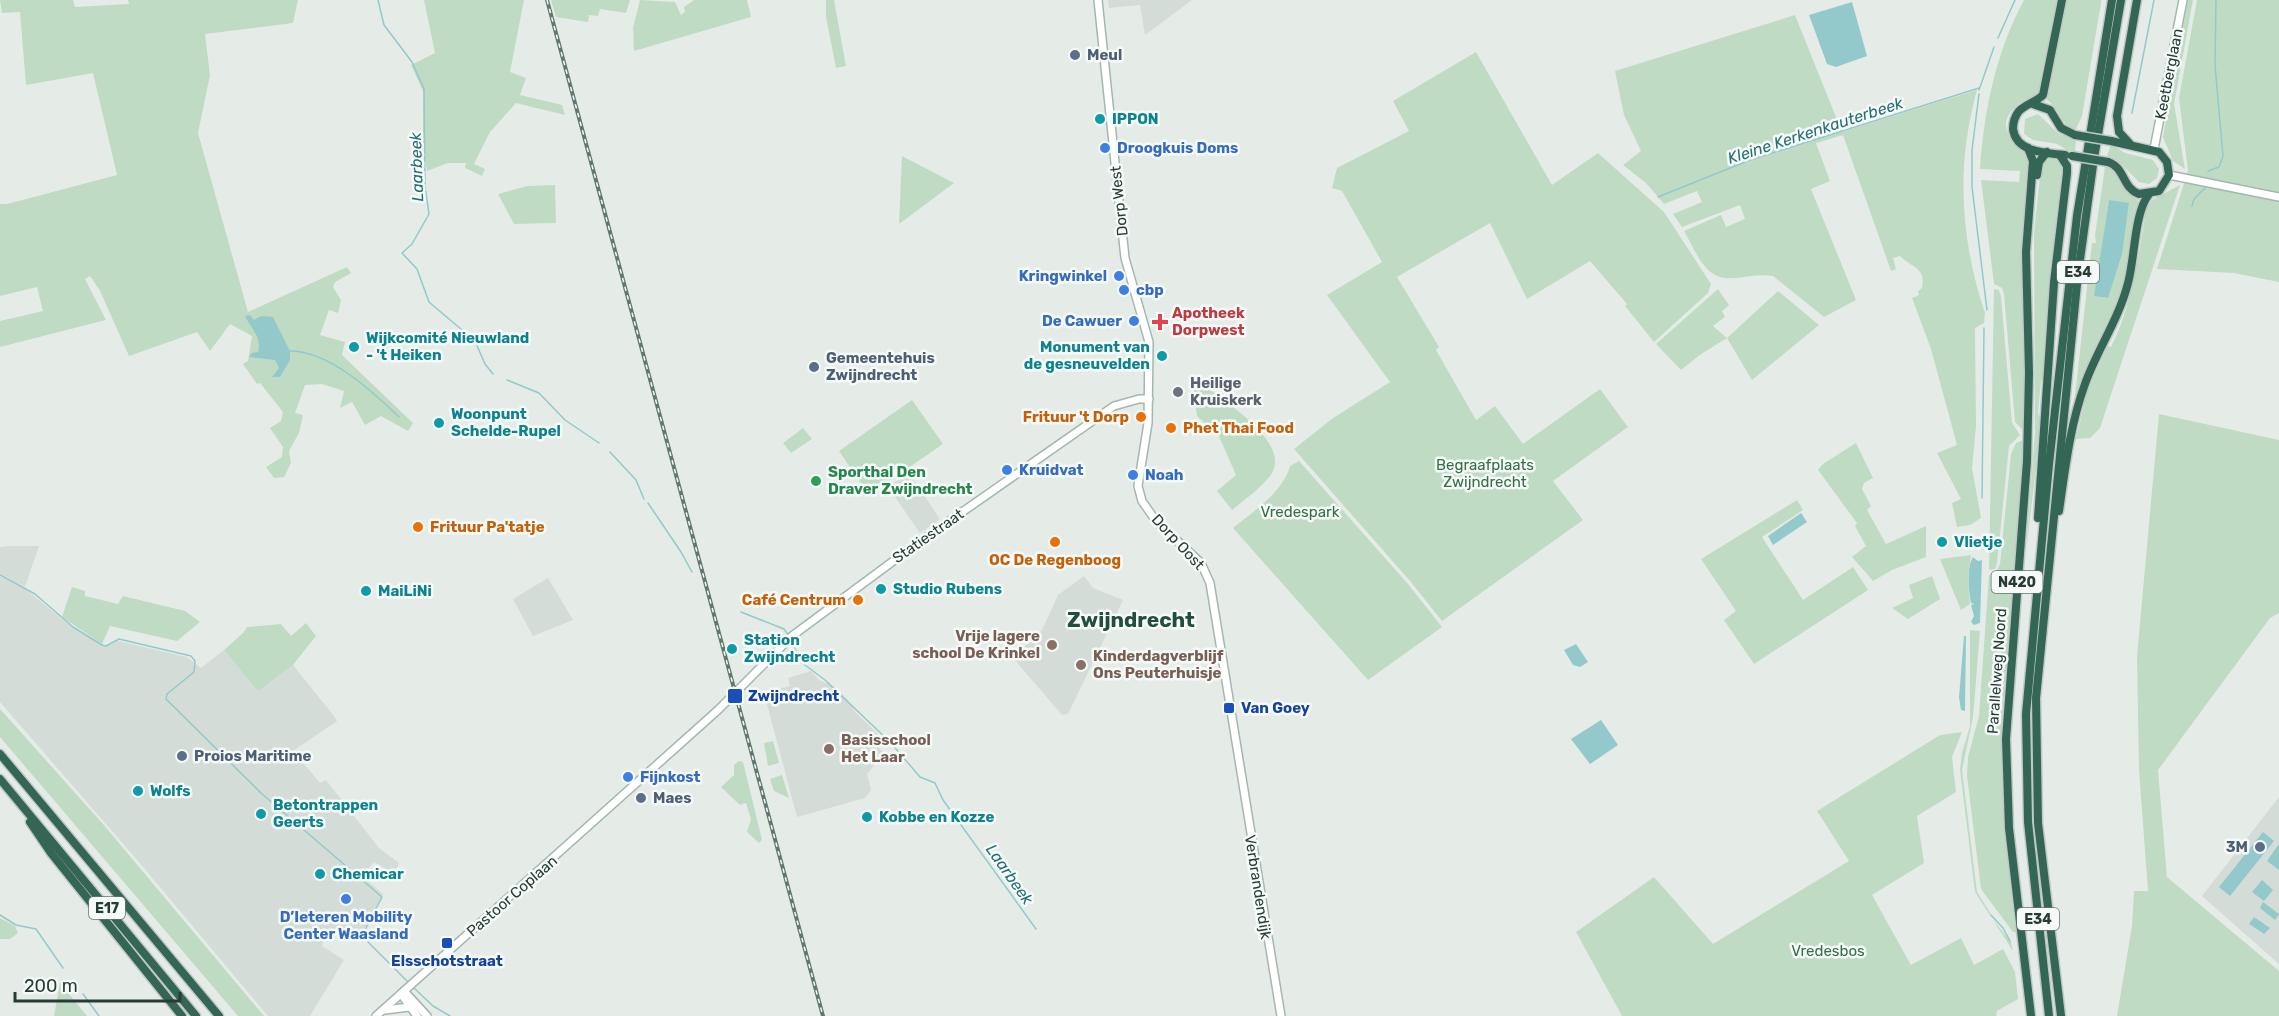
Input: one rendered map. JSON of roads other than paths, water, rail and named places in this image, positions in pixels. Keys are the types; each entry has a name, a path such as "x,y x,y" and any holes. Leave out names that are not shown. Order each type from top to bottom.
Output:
{"highway":[{"path":"2030,104 2039,100 2046,88 2061,0"},
{"name":"E34","path":"2061,1016 2041,852 2035,761 2038,670 2046,545 2076,216 2112,0"},
{"name":"E34","path":"2049,1016 2033,876 2026,772 2026,714 2084,229 2121,0"},
{"path":"2130,144 2119,132 2117,116 2137,0"},
{"path":"2030,104 2039,104 2050,110 2061,128 2075,135 2154,149 2167,162 2169,176 2163,187 2149,194 2142,204 2132,267 2122,304 2096,359 2079,403 2057,527 2046,545"},
{"name":"N420","path":"2028,148 2019,142 2013,128 2017,114 2030,104"},
{"path":"2028,148 2108,162 2118,168 2133,192 2149,194"},
{"name":"Parallelweg Noord","path":"2028,148 2033,161 2026,244 2028,441 2006,739 2009,828 2031,1016"},
{"name":"Parallelweg Noord","path":"2036,1016 2015,832 2011,740 2014,659 2031,468 2032,224 2039,162 2047,152"},
{"path":"2046,545 2038,526 2054,282 2067,173 2067,166 2060,155"},
{"name":"E17","path":"0,754 219,1016"},
{"name":"E17","path":"0,779 196,1016"},
{"path":"18,801 51,853 182,1016"}],"main road":[{"name":"Dorp West","path":"1098,0 1126,266 1149,342 1149,399"},
{"name":"Keetberglaan","path":"2154,149 2183,0"},
{"path":"2169,176 2279,197"},
{"name":"Statiestraat","path":"646,775 736,694 790,638 921,541 1114,406 1139,399 1149,399"},
{"name":"Dorp Oost","path":"1149,399 1148,423 1138,479 1140,496 1160,526 1201,562 1207,573 1238,757"},
{"name":"Verbrandendijk","path":"1238,757 1281,1016"},
{"name":"Pastoor Coplaan","path":"378,1014 646,775"},
{"path":"403,993 409,1007 417,1016"},
{"path":"403,993 427,1016"},
{"path":"378,1014 396,1007 409,1007"}],"water":[{"path":"1852,2 1867,56 1836,67 1827,64 1809,15"},
{"path":"2109,200 2129,203 2122,254 2108,298 2094,296"},
{"path":"250,315 254,320 261,316 273,317 290,351 290,360 280,377 272,377 279,368 275,360 249,357 252,353 258,352 259,347 259,342 245,316"},
{"path":"1801,513 1807,522 1773,545 1768,536"},
{"path":"1973,557 1978,561 1982,560 1980,623 1974,625 1971,622 1974,616 1971,605 1974,604 1971,603 1969,579 1969,567"},
{"path":"1964,636 1966,636 1965,711 1961,710 1959,697"},
{"path":"1576,644 1588,662 1580,667 1573,665 1564,650"},
{"path":"1601,720 1618,745 1590,764 1571,739"},
{"path":"2263,832 2274,841 2230,896 2219,887"},
{"path":"2279,844 2279,870 2267,861"},
{"path":"2262,880 2273,890 2264,901 2252,892"},
{"path":"2263,902 2279,914 2275,920 2260,908"},
{"path":"2254,917 2270,928 2264,934 2249,924"}],"waterway":[{"name":"Laarbeek","path":"378,0 384,25 412,62 424,89 425,186 429,214 412,244 402,253 417,269 429,302 475,341 485,364 493,374"},
{"path":"1998,38 2015,0"},
{"path":"2132,113 2154,0"},
{"path":"2208,171 2219,167 2223,156 2215,65 2216,0"},
{"path":"1979,90 1994,47"},
{"name":"Kleine Kerkenkauterbeek","path":"1658,197 1750,160 1979,88"},
{"path":"1979,94 1972,150 1972,187 1987,310"},
{"path":"2192,206 2194,199 2205,188"},
{"path":"1982,498 1984,328"},
{"path":"290,351 305,353 335,365 363,385 399,417"},
{"name":"Laarbeek","path":"507,380 539,393 565,420 599,443"},
{"name":"Laarbeek","path":"610,452 636,480 644,499"},
{"name":"Laarbeek","path":"648,503 692,572"},
{"path":"0,575 35,594 73,627 102,645 106,646 119,639 191,656 195,661 194,672 167,694 166,699 261,793 382,897 362,936 408,982"},
{"name":"Laarbeek","path":"741,612 784,629 789,636"},
{"name":"Laarbeek","path":"791,640 801,662 825,680 891,743 920,777 935,783 943,800 1036,929"},
{"path":"0,915 16,925 36,929 63,968"},
{"path":"1991,915 2003,928 2010,941"},
{"path":"414,988 433,1006 450,1016"},
{"path":"83,994 99,1016"}],"railway":[{"path":"547,0 823,1016"}],"place":[{"name":"Meul","path":"1075,55"},
{"name":"IPPON","path":"1100,119"},
{"name":"Droogkuis Doms","path":"1105,148"},
{"name":"Kringwinkel","path":"1119,276"},
{"name":"cbp","path":"1124,290"},
{"name":"De Cawuer","path":"1134,321"},
{"name":"Apotheek Dorpwest","path":"1160,322"},
{"name":"Wijkcomité Nieuwland - 't Heiken","path":"354,347"},
{"name":"Monument van de gesneuvelden","path":"1162,356"},
{"name":"Gemeentehuis Zwijndrecht","path":"814,367"},
{"name":"Heilige Kruiskerk","path":"1178,392"},
{"name":"Frituur 't Dorp","path":"1141,417"},
{"name":"Woonpunt Schelde-Rupel","path":"439,423"},
{"name":"Phet Thai Food","path":"1171,428"},
{"name":"Kruidvat","path":"1007,470"},
{"name":"Noah","path":"1133,475"},
{"name":"Sporthal Den Draver Zwijndrecht","path":"816,481"},
{"name":"Frituur Pa'tatje","path":"418,527"},
{"name":"OC De Regenboog","path":"1055,542"},
{"name":"Vlietje","path":"1942,542"},
{"name":"Studio Rubens","path":"881,589"},
{"name":"MaiLiNi","path":"366,591"},
{"name":"Café Centrum","path":"858,600"},
{"name":"Vrije lagere school De Krinkel","path":"1052,645"},
{"name":"Station Zwijndrecht","path":"732,649"},
{"name":"Kinderdagverblijf Ons Peuterhuisje","path":"1081,665"},
{"name":"Zwijndrecht","path":"735,696"},
{"name":"Van Goey","path":"1229,708"},
{"name":"Basisschool Het Laar","path":"829,749"},
{"name":"Proios Maritime","path":"182,756"},
{"name":"Fijnkost","path":"628,777"},
{"name":"Wolfs","path":"138,791"},
{"name":"Maes","path":"641,798"},
{"name":"Betontrappen Geerts","path":"261,814"},
{"name":"Kobbe en Kozze","path":"867,817"},
{"name":"3M","path":"2260,847"},
{"name":"Chemicar","path":"320,874"},
{"name":"D’Ieteren Mobility Center Waasland","path":"346,899"},
{"name":"Elsschotstraat","path":"447,943"}],"district":[{"name":"Zwijndrecht","path":"1131,620"}],"park label":[{"name":"Begraafplaats Zwijndrecht","path":"1485,474"},
{"name":"Vredespark","path":"1300,512"},
{"name":"Vredesbos","path":"1828,951"}]}
